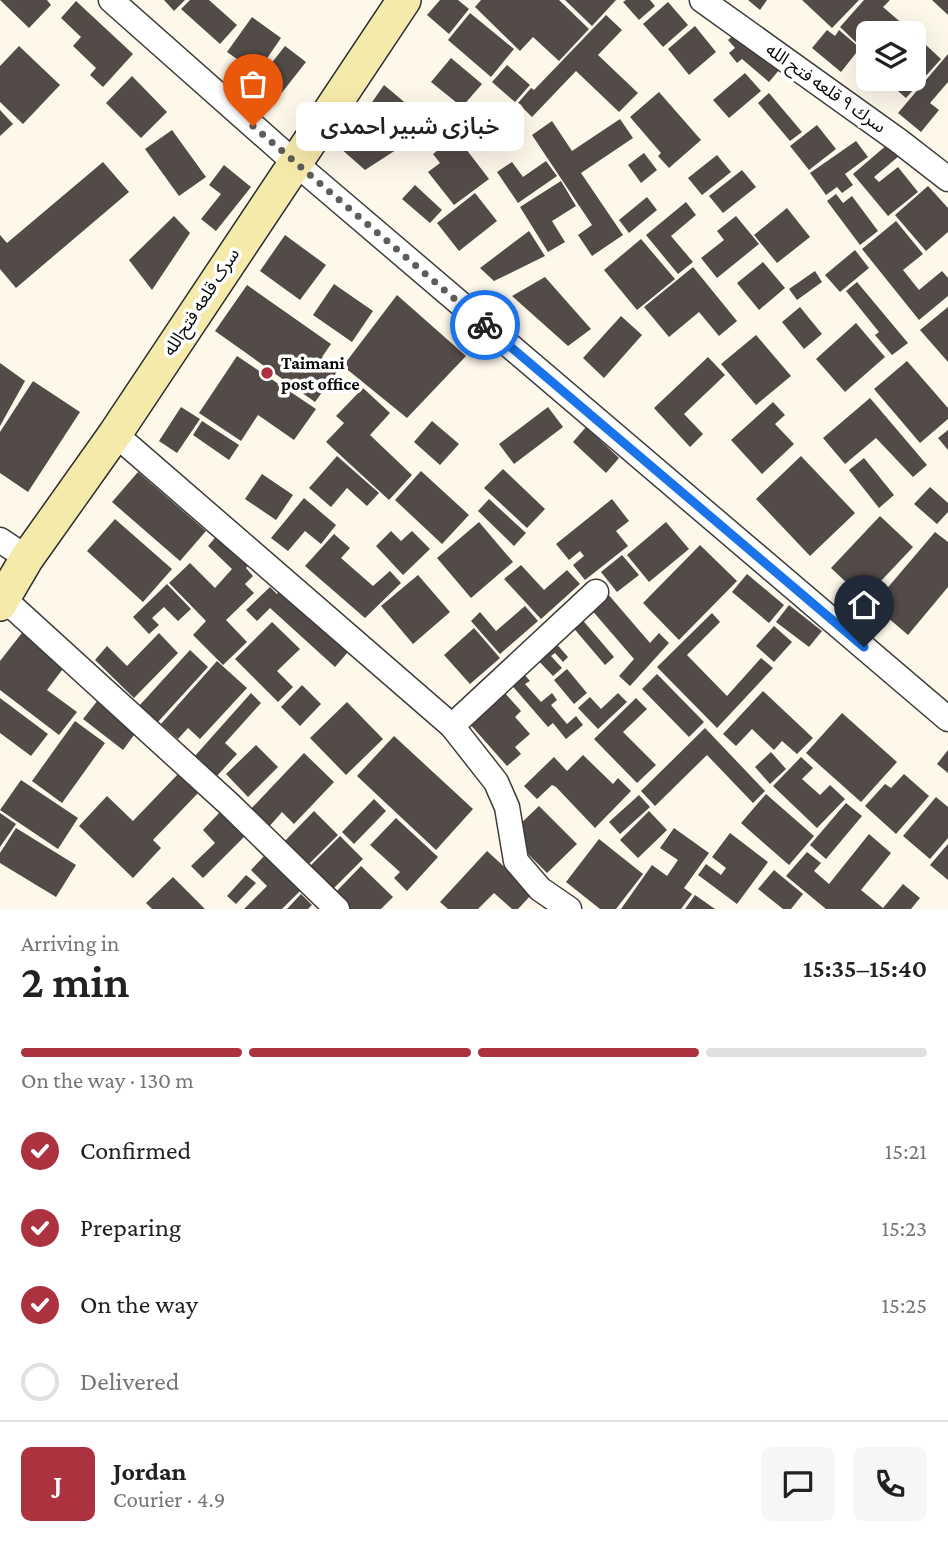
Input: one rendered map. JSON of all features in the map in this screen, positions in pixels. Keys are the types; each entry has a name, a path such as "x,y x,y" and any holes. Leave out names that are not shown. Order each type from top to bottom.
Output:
{"main road":[{"name":"سرک قلعه فتح‌الله","path":"2,602 27,558 115,435 404,0"}],"street":[{"path":"110,0 294,162 948,719"},
{"name":"سرك ٩ قلعه فتح الله","path":"702,0 900,141 948,179"},
{"path":"115,435 452,726 496,782 507,807 516,861 540,889 569,909"},
{"path":"0,540 27,558"},
{"path":"452,726 596,592"},
{"path":"2,602 229,804 337,909"}],"building":[{"path":"0,0 47,0 51,5 29,28"},
{"path":"164,0 185,0 174,11"},
{"path":"190,0 209,0 237,25 220,44 181,9"},
{"path":"440,0 458,0 469,9 449,34 427,15"},
{"path":"481,0 559,0 589,29 559,61 533,37 520,51 475,7"},
{"path":"565,0 616,0 592,26"},
{"path":"650,0 655,6 639,20 623,2"},
{"path":"748,0 767,0 760,10"},
{"path":"802,0 859,0 832,28"},
{"path":"864,0 890,0 883,7 899,21 856,21 856,42 840,27"},
{"path":"932,0 948,0 948,15"},
{"path":"76,1 133,54 103,87 90,75 96,68 73,46 81,37 61,18"},
{"path":"668,2 688,25 663,47 643,24"},
{"path":"470,13 514,49 491,77 448,40"},
{"path":"606,15 622,30 598,55 638,93 619,112 576,71 532,117 518,103 531,88 534,90"},
{"path":"252,17 281,38 257,73 227,52"},
{"path":"695,26 716,52 689,75 668,49"},
{"path":"827,30 835,36 839,30 856,45 856,53 841,72 812,48"},
{"path":"737,32 780,69 769,82 742,59 737,63 729,53 735,48 728,40"},
{"path":"926,45 941,59 926,76"},
{"path":"19,46 60,85 23,124 0,102 0,66"},
{"path":"285,46 306,62 280,95 259,79"},
{"path":"948,54 948,82 930,103 939,110 921,132 898,113 917,91 926,91 926,80"},
{"path":"451,58 482,84 462,107 431,82"},
{"path":"507,65 530,85 515,102 492,82"},
{"path":"745,73 761,91 729,118 713,100"},
{"path":"132,76 167,112 141,138 106,103"},
{"path":"384,85 433,126 365,170 340,148"},
{"path":"898,91 912,91 906,98"},
{"path":"659,92 701,140 669,168 658,156 661,153 630,117"},
{"path":"769,93 802,132 790,141 758,103"},
{"path":"0,110 13,124 0,136"},
{"path":"498,114 510,132 484,149 472,131"},
{"path":"620,119 633,138 581,173 623,235 592,256 578,235 592,225 532,135 552,121 572,151"},
{"path":"817,125 836,149 809,170 790,146"},
{"path":"172,130 206,177 179,196 145,149"},
{"path":"456,136 489,179 454,205 428,172 440,163 433,154"},
{"path":"856,141 868,157 845,174 853,185 842,193 837,187 826,195 810,173"},
{"path":"888,144 899,156 874,177 879,182 898,167 918,192 888,216 853,174"},
{"path":"644,153 657,170 641,183 628,165"},
{"path":"717,155 731,172 702,195 688,178"},
{"path":"546,161 557,176 518,203 497,172 512,162 523,177"},
{"path":"103,162 129,192 16,288 0,269 0,235 7,243"},
{"path":"224,165 251,187 216,231 201,219 221,194 209,185"},
{"path":"742,170 756,187 723,213 709,196"},
{"path":"561,181 576,206 552,221 565,242 548,252 520,207"},
{"path":"415,185 442,210 430,223 402,199"},
{"path":"928,186 948,208 948,232 926,251 895,215"},
{"path":"475,193 497,221 459,251 437,223"},
{"path":"836,194 843,203 852,196 878,231 860,245 827,201"},
{"path":"647,197 657,210 629,233 619,220"},
{"path":"686,202 696,215 671,236 693,262 678,274 646,235"},
{"path":"787,208 810,237 777,263 754,235"},
{"path":"174,216 190,233 152,290 129,260"},
{"path":"736,216 759,244 717,278 701,258 724,240 717,231"},
{"path":"896,221 923,254 903,270 919,290 942,271 948,278 948,296 919,320 862,249"},
{"path":"529,231 545,256 494,281 480,268"},
{"path":"285,235 326,265 300,300 260,271"},
{"path":"641,239 675,279 637,310 604,270"},
{"path":"855,250 869,268 840,292 825,275"},
{"path":"763,262 785,288 759,310 737,283"},
{"path":"693,267 737,321 719,336 699,312 669,337 644,307"},
{"path":"815,271 822,282 797,300 789,289"},
{"path":"545,277 591,329 568,346 512,296"},
{"path":"857,282 908,343 892,355 875,335 879,332 846,291"},
{"path":"334,284 373,311 352,342 313,315"},
{"path":"247,285 331,344 322,357 339,369 315,402 215,331"},
{"path":"397,295 466,356 407,418 343,366"},
{"path":"800,307 822,334 804,349 782,322"},
{"path":"948,307 948,362 920,330"},
{"path":"621,316 642,335 604,378 583,358"},
{"path":"856,323 885,357 845,392 816,359"},
{"path":"756,335 791,376 756,405 721,364"},
{"path":"237,356 316,409 294,440 258,415 241,441 199,413"},
{"path":"708,357 725,375 684,414 703,434 690,447 654,408"},
{"path":"907,361 948,408 948,419 920,443 874,389"},
{"path":"0,363 25,381 0,426"},
{"path":"33,381 80,412 28,492 0,473 0,432"},
{"path":"363,388 390,413 370,435 412,475 389,500 326,442 344,423 336,416"},
{"path":"870,398 927,465 913,477 876,438 845,464 823,438"},
{"path":"773,402 785,415 775,424 794,444 762,474 731,440"},
{"path":"181,407 200,419 177,453 159,441"},
{"path":"548,407 563,427 514,464 499,444"},
{"path":"202,421 239,445 229,460 193,435"},
{"path":"432,421 459,444 440,465 414,442"},
{"path":"586,427 619,458 606,473 573,442"},
{"path":"948,430 948,450 938,438"},
{"path":"337,456 379,493 367,506 347,488 331,507 309,488"},
{"path":"801,456 855,513 810,556 756,499"},
{"path":"864,458 894,495 879,508 849,470"},
{"path":"503,469 545,509 527,528 484,488"},
{"path":"421,471 469,515 442,544 395,500"},
{"path":"138,472 206,531 180,561 112,502"},
{"path":"262,474 293,495 276,520 245,499"},
{"path":"930,487 948,503 948,512 937,524 914,504"},
{"path":"304,498 336,525 321,544 305,531 288,551 271,538"},
{"path":"489,499 526,533 514,546 478,511"},
{"path":"612,499 629,521 616,531 628,546 585,580 573,565 584,556 580,551 569,560 556,544"},
{"path":"880,516 913,547 864,599 831,568"},
{"path":"115,519 172,569 143,602 87,551"},
{"path":"479,522 513,562 471,598 437,558"},
{"path":"666,522 689,549 649,582 627,555"},
{"path":"391,531 401,541 412,531 430,549 403,575 376,546"},
{"path":"220,532 253,560 246,568 253,576 245,584 254,593 226,620 247,642 223,665 193,635 206,621 169,583 190,563 215,588 232,569 208,546"},
{"path":"935,532 948,542 948,587 908,635 873,605"},
{"path":"334,534 350,548 341,558 373,586 390,571 401,583 365,618 305,566"},
{"path":"700,545 737,581 679,640 643,603"},
{"path":"622,555 639,575 617,592 601,572"},
{"path":"521,565 544,590 567,570 580,584 541,619 504,579"},
{"path":"747,574 784,605 769,623 732,592"},
{"path":"418,575 450,612 413,644 381,606"},
{"path":"167,584 191,609 178,621 164,607 152,618 159,625 149,634 133,617"},
{"path":"270,587 277,594 280,590 348,652 335,667 270,608 257,621 246,610"},
{"path":"607,593 650,643 659,633 669,643 630,686 619,676 634,659 590,608"},
{"path":"789,605 822,631 809,647 776,622"},
{"path":"525,606 538,621 500,654 471,621 480,612 496,631"},
{"path":"712,613 720,622 687,655 727,696 761,658 773,668 717,728 657,667"},
{"path":"580,617 614,657 605,665 571,625"},
{"path":"272,622 300,649 277,671 293,687 278,702 235,659"},
{"path":"774,626 792,642 774,662 756,646"},
{"path":"474,628 500,658 470,684 444,655"},
{"path":"25,629 68,662 47,690 77,712 59,735 0,690 0,661"},
{"path":"159,633 178,653 134,698 95,660 107,646 127,666"},
{"path":"553,640 568,657 563,662 555,653 551,656 562,668 553,676 534,656"},
{"path":"190,650 208,667 157,723 139,706"},
{"path":"217,661 247,688 200,739 188,728 178,739 161,724"},
{"path":"567,669 587,693 574,704 554,680"},
{"path":"521,671 530,681 525,684 541,702 552,693 557,700 551,705 567,724 576,716 583,725 566,739 553,723 548,727 509,682"},
{"path":"657,674 704,722 689,737 642,689"},
{"path":"302,685 321,704 300,726 281,707"},
{"path":"503,691 521,711 515,717 530,734 515,747 521,754 507,766 468,722"},
{"path":"763,691 813,738 797,754 782,741 774,750 752,729 736,746 723,734"},
{"path":"251,693 261,703 225,743 237,754 216,777 194,757"},
{"path":"618,693 627,702 598,729 578,708 590,697 601,709"},
{"path":"0,698 48,734 31,756 0,733"},
{"path":"636,698 647,709 623,732 656,765 637,783 594,739"},
{"path":"98,700 137,731 123,750 83,719"},
{"path":"347,702 383,739 346,775 310,738"},
{"path":"842,713 897,762 861,802 806,753"},
{"path":"75,721 105,743 62,803 32,781"},
{"path":"705,728 765,791 753,803 707,755 655,806 641,791"},
{"path":"394,736 473,809 436,850 357,776"},
{"path":"256,745 278,767 248,797 226,774"},
{"path":"948,750 948,773 937,764"},
{"path":"771,752 786,769 770,784 755,767"},
{"path":"304,753 334,782 294,824 282,812 267,829 249,811"},
{"path":"583,755 613,784 618,778 631,791 595,828 556,787 552,785 537,799 524,786 554,757 567,771"},
{"path":"801,757 813,768 802,779 820,795 830,785 845,799 817,828 773,786"},
{"path":"179,773 199,792 153,840 161,848 133,878 79,826 107,796 133,821"},
{"path":"904,774 929,796 896,834 865,806 885,784 891,788"},
{"path":"21,780 78,818 58,849 0,810"},
{"path":"766,794 814,836 789,865 741,823"},
{"path":"639,795 650,807 620,834 609,822"},
{"path":"936,797 948,807 948,838 930,859 903,836"},
{"path":"374,799 386,811 354,844 342,832"},
{"path":"846,803 862,816 826,859 810,845"},
{"path":"539,806 577,844 547,873 515,841 524,832 518,826"},
{"path":"314,811 338,835 304,869 281,845"},
{"path":"649,811 667,830 638,858 620,840"},
{"path":"220,812 244,837 203,878 191,866 215,843 203,830"},
{"path":"0,813 16,824 0,847"},
{"path":"396,818 438,857 407,891 394,878 400,872 370,845"},
{"path":"16,828 76,865 56,897 0,863 0,853"},
{"path":"674,828 709,853 684,888 692,894 681,909 621,909 652,865 667,876 678,860 660,848"},
{"path":"730,833 768,862 737,904 698,875 706,864 721,875 726,868 712,857"},
{"path":"869,834 891,853 861,890 883,908 903,884 920,898 911,909 826,909 786,876 807,852 821,863 814,871 829,884"},
{"path":"340,836 363,859 329,893 306,870"},
{"path":"599,839 643,874 616,909 600,909 566,882"},
{"path":"948,844 948,880 930,865"},
{"path":"487,851 533,893 518,909 512,909 494,893 478,909 448,909 440,902"},
{"path":"265,855 301,890 282,909 244,909 267,886 251,870"},
{"path":"361,866 393,897 381,909 346,909 332,896"},
{"path":"774,870 803,894 791,909 783,909 758,889"},
{"path":"246,875 256,883 236,904 227,896"},
{"path":"173,877 205,909 152,909 146,903"},
{"path":"301,894 312,905 308,909 287,909"},
{"path":"695,895 715,909 685,909"}],"way so far":[{"path":"253,126 485,325"}],"place":[{"name":"خبازی شبیر احمدی","path":"253,126"},
{"name":"Taimani post office","path":"267,373"}],"route":[{"path":"485,325 864,647"}]}
